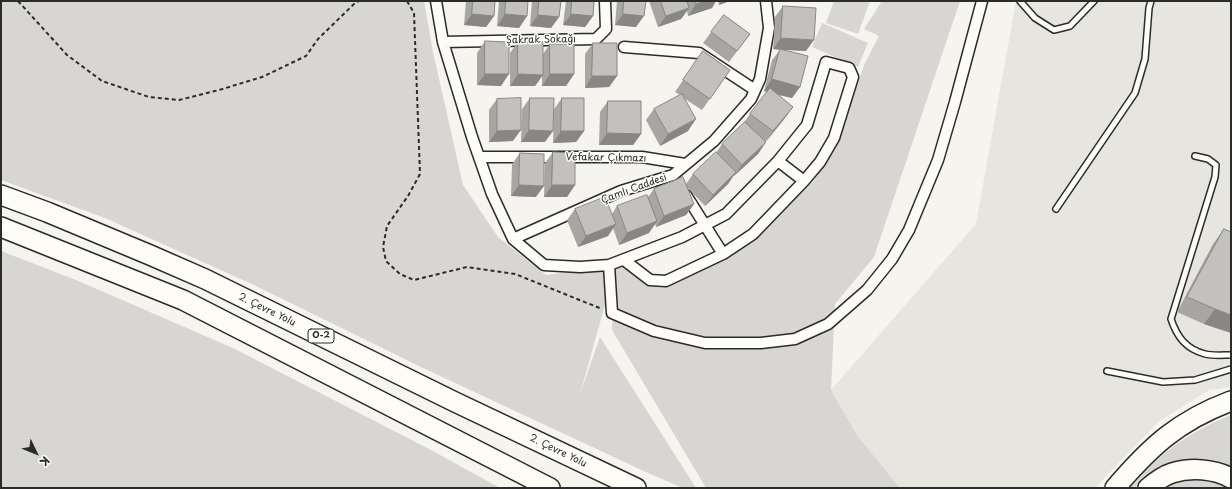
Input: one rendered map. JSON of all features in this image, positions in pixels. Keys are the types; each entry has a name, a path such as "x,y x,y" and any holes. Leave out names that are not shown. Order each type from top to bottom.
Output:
{"highway":[{"name":"2. Çevre Yolu","path":"1,195 150,254 205,279 455,402 636,488"},
{"path":"1,227 183,300 550,488"},
{"path":"1115,488 1138,461 1160,440 1194,418 1231,401"},
{"path":"1148,488 1172,473 1192,470 1208,470 1224,474 1231,478"}],"street":[{"path":"436,1 443,42 472,137 492,194 513,239 544,265 580,267 609,265 682,237 726,214 778,161 807,125 826,62 849,68 853,77 834,138 820,162 804,181 753,234 723,254 666,281 650,280 624,260"},
{"name":"Şakrak Sokağı","path":"443,42 596,39 606,29 605,1"},
{"name":"Çamlı Caddesi","path":"513,239 621,191 677,181 685,164 714,141 751,99 760,79 769,28 766,1"},
{"path":"609,265 612,313 654,330 705,343 761,343 795,339 828,324 867,290 892,259 909,230 938,160 982,1"},
{"path":"624,47 698,53 755,90"},
{"name":"Vefakar Çıkmazı","path":"479,157 642,157 685,164"},
{"path":"778,161 804,181"},
{"path":"677,181 723,254"}],"lane":[{"path":"1020,1 1035,18 1054,30 1070,26 1094,1"},
{"path":"1056,209 1135,93 1145,59 1149,8 1151,1"},
{"path":"1195,156 1208,159 1216,165 1215,177 1171,319 1175,331 1187,346 1206,354 1231,355"},
{"path":"1107,371 1163,382 1194,380 1231,369"}],"path":[{"path":"18,1 67,55 102,81 149,97 179,100 262,78 306,56 318,39 359,1"},
{"path":"407,1 414,13 420,174 408,196 387,226 383,247 386,261 400,274 414,280 467,267 515,274 612,313"}],"shaded area":[{"path":"1,1 424,1 433,52 463,185 498,237 546,275 615,266 623,261 669,284 723,260 759,233 814,181 835,149 865,63 879,36 864,29 882,1 960,1 874,257 835,304 831,390 857,435 900,488 706,488 612,330 615,269 580,394 600,337 696,488 683,488 648,473 423,368 256,286 105,218 1,180"},
{"path":"834,1 870,1 858,34 826,23"},
{"path":"1016,1 1231,1 1231,387 1209,390 1158,422 1095,488 900,488 857,435 831,390 976,224"},
{"path":"822,23 868,43 858,67 812,47"},
{"path":"1,251 76,280 233,348 431,450 500,488 1,488"},
{"path":"1231,415 1231,467 1211,460 1189,459 1178,461 1157,469 1146,476 1134,488 1130,488 1149,467 1177,444 1208,425"},
{"path":"1195,479 1207,479 1231,488 1164,488 1175,483"}],"building":[{"path":"473,1 495,1 494,16 472,14"},
{"path":"506,1 528,1 527,16 505,14"},
{"path":"539,1 561,1 559,17 538,15"},
{"path":"572,1 594,1 593,16 571,14"},
{"path":"624,1 646,1 644,16 623,14"},
{"path":"661,1 687,1 689,8 666,16"},
{"path":"695,1 706,1 696,4"},
{"path":"783,6 816,8 814,40 781,38"},
{"path":"724,15 750,34 737,51 711,32"},
{"path":"485,41 509,42 509,74 485,74"},
{"path":"518,42 543,42 543,75 518,74"},
{"path":"593,43 617,43 617,76 592,76"},
{"path":"550,44 574,44 574,74 550,74"},
{"path":"780,49 808,56 800,87 772,79"},
{"path":"703,51 730,70 710,99 683,80"},
{"path":"770,88 793,107 773,131 750,114"},
{"path":"682,94 696,119 668,134 654,109"},
{"path":"521,98 521,130 497,131 497,99"},
{"path":"530,98 554,98 553,131 529,130"},
{"path":"562,98 584,98 584,131 561,131"},
{"path":"608,101 641,101 641,134 607,133"},
{"path":"745,122 766,142 742,165 722,144"},
{"path":"553,152 575,153 575,185 552,185"},
{"path":"716,152 736,172 713,195 693,174"},
{"path":"520,153 544,154 544,186 519,185"},
{"path":"683,177 694,204 664,216 654,189"},
{"path":"647,195 657,221 627,233 617,206"},
{"path":"605,197 616,224 586,236 575,209"},
{"path":"1224,229 1231,232 1231,315 1187,297"}]}
